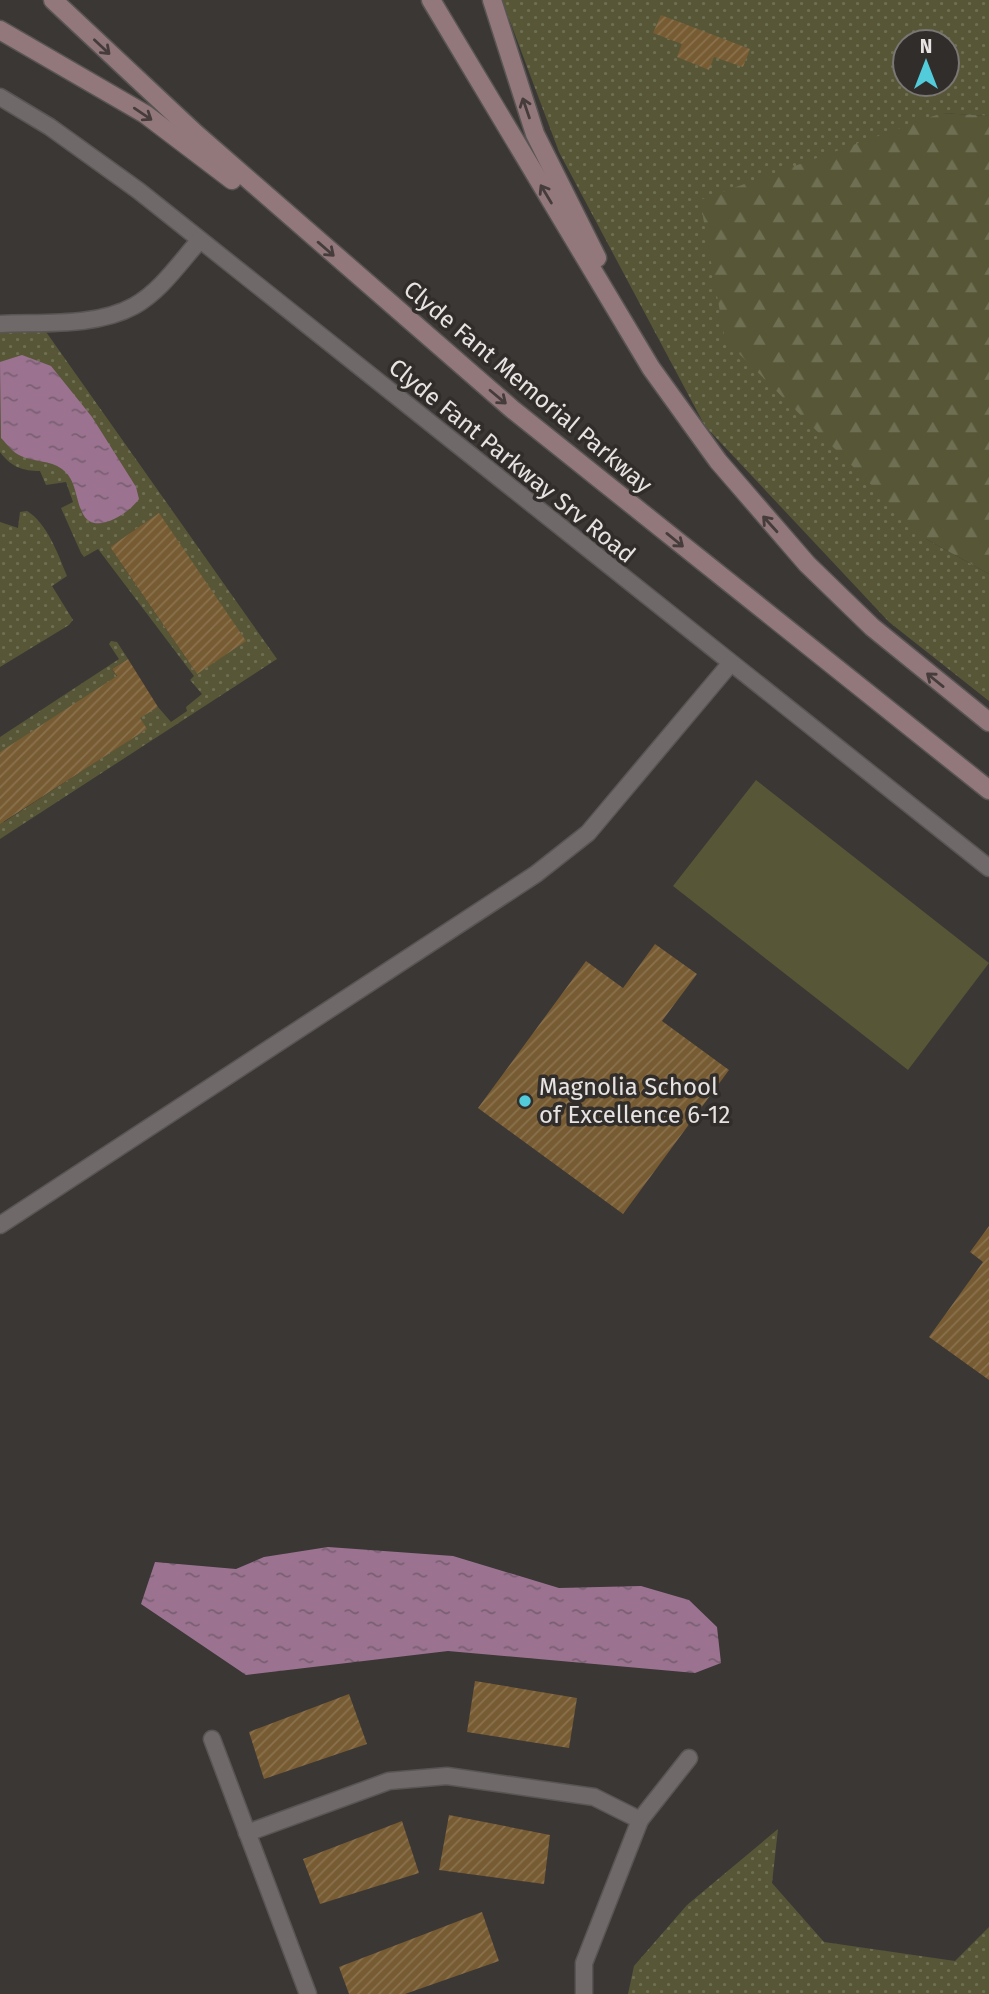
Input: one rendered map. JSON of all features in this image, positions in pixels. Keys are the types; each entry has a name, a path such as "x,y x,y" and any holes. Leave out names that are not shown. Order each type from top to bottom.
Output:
{"main road":[{"name":"Clyde Fant Memorial Parkway","path":"53,0 295,222 512,409 989,790"},
{"path":"431,0 651,368 725,470 807,564 872,627 989,722"},
{"path":"492,0 535,134 651,368"},
{"path":"0,30 145,114 248,192 295,222"}],"street":[{"name":"Clyde Fant Parkway Srv Road","path":"0,97 88,153 200,240 989,869"},
{"path":"0,324 109,316 134,306 155,290 200,240"},
{"path":"0,1225 536,874 588,833 730,664"},
{"path":"212,1739 308,1994"},
{"path":"584,1994 584,1963 640,1820 689,1758"},
{"path":"247,1833 389,1781 447,1776 594,1797 640,1820"}],"green space":[{"path":"502,0 989,0 989,116 942,113 926,539 989,574 989,701 889,622 705,426 559,152"},
{"path":"942,113 989,116 989,574 926,539 725,340 700,200"},
{"path":"44,329 277,659 0,839 0,816 4,822 146,729 139,717 0,752 0,737 119,659 109,644 111,641 117,642 128,659 112,669 142,716 158,707 171,722 187,711 186,707 202,694 190,680 194,676 98,549 84,557 81,553 61,508 73,502 66,482 46,485 40,471 18,467 0,452 0,333","holes":["158,514 197,674 110,547"]},
{"path":"27,511 46,531 60,558 67,576 52,586 73,620 0,667 0,522 18,528 20,512"},
{"path":"756,780 989,963 908,1070 673,886"},
{"path":"778,1829 772,1883 824,1942 955,1961 989,1927 989,1994 628,1994 634,1966 687,1905"}],"water":[{"path":"22,355 51,366 92,417 136,487 139,499 127,511 102,523 87,519 67,473 52,464 18,455 1,438 0,362"},
{"path":"328,1547 453,1556 559,1588 641,1586 689,1600 717,1627 721,1663 695,1673 448,1651 246,1675 141,1604 155,1562 236,1569 264,1557"}],"building":[{"path":"661,15 750,49 743,67 714,57 709,70 677,57 682,44 653,33"},
{"path":"159,513 246,641 197,674 110,547"},
{"path":"128,659 158,707 140,718 147,729 0,824 0,752 117,676 112,669"},
{"path":"655,944 697,974 662,1021 729,1070 623,1214 478,1108 586,961 623,988"},
{"path":"989,1226 989,1380 929,1337 983,1262 970,1252"},
{"path":"475,1681 577,1698 569,1748 467,1732"},
{"path":"349,1694 367,1744 264,1779 249,1732"},
{"path":"449,1815 550,1835 544,1884 439,1870"},
{"path":"402,1821 419,1873 320,1904 303,1859"},
{"path":"482,1912 499,1961 405,1994 349,1994 339,1967"}],"place":[{"name":"Magnolia School of Excellence 6-12","path":"525,1101"}]}
